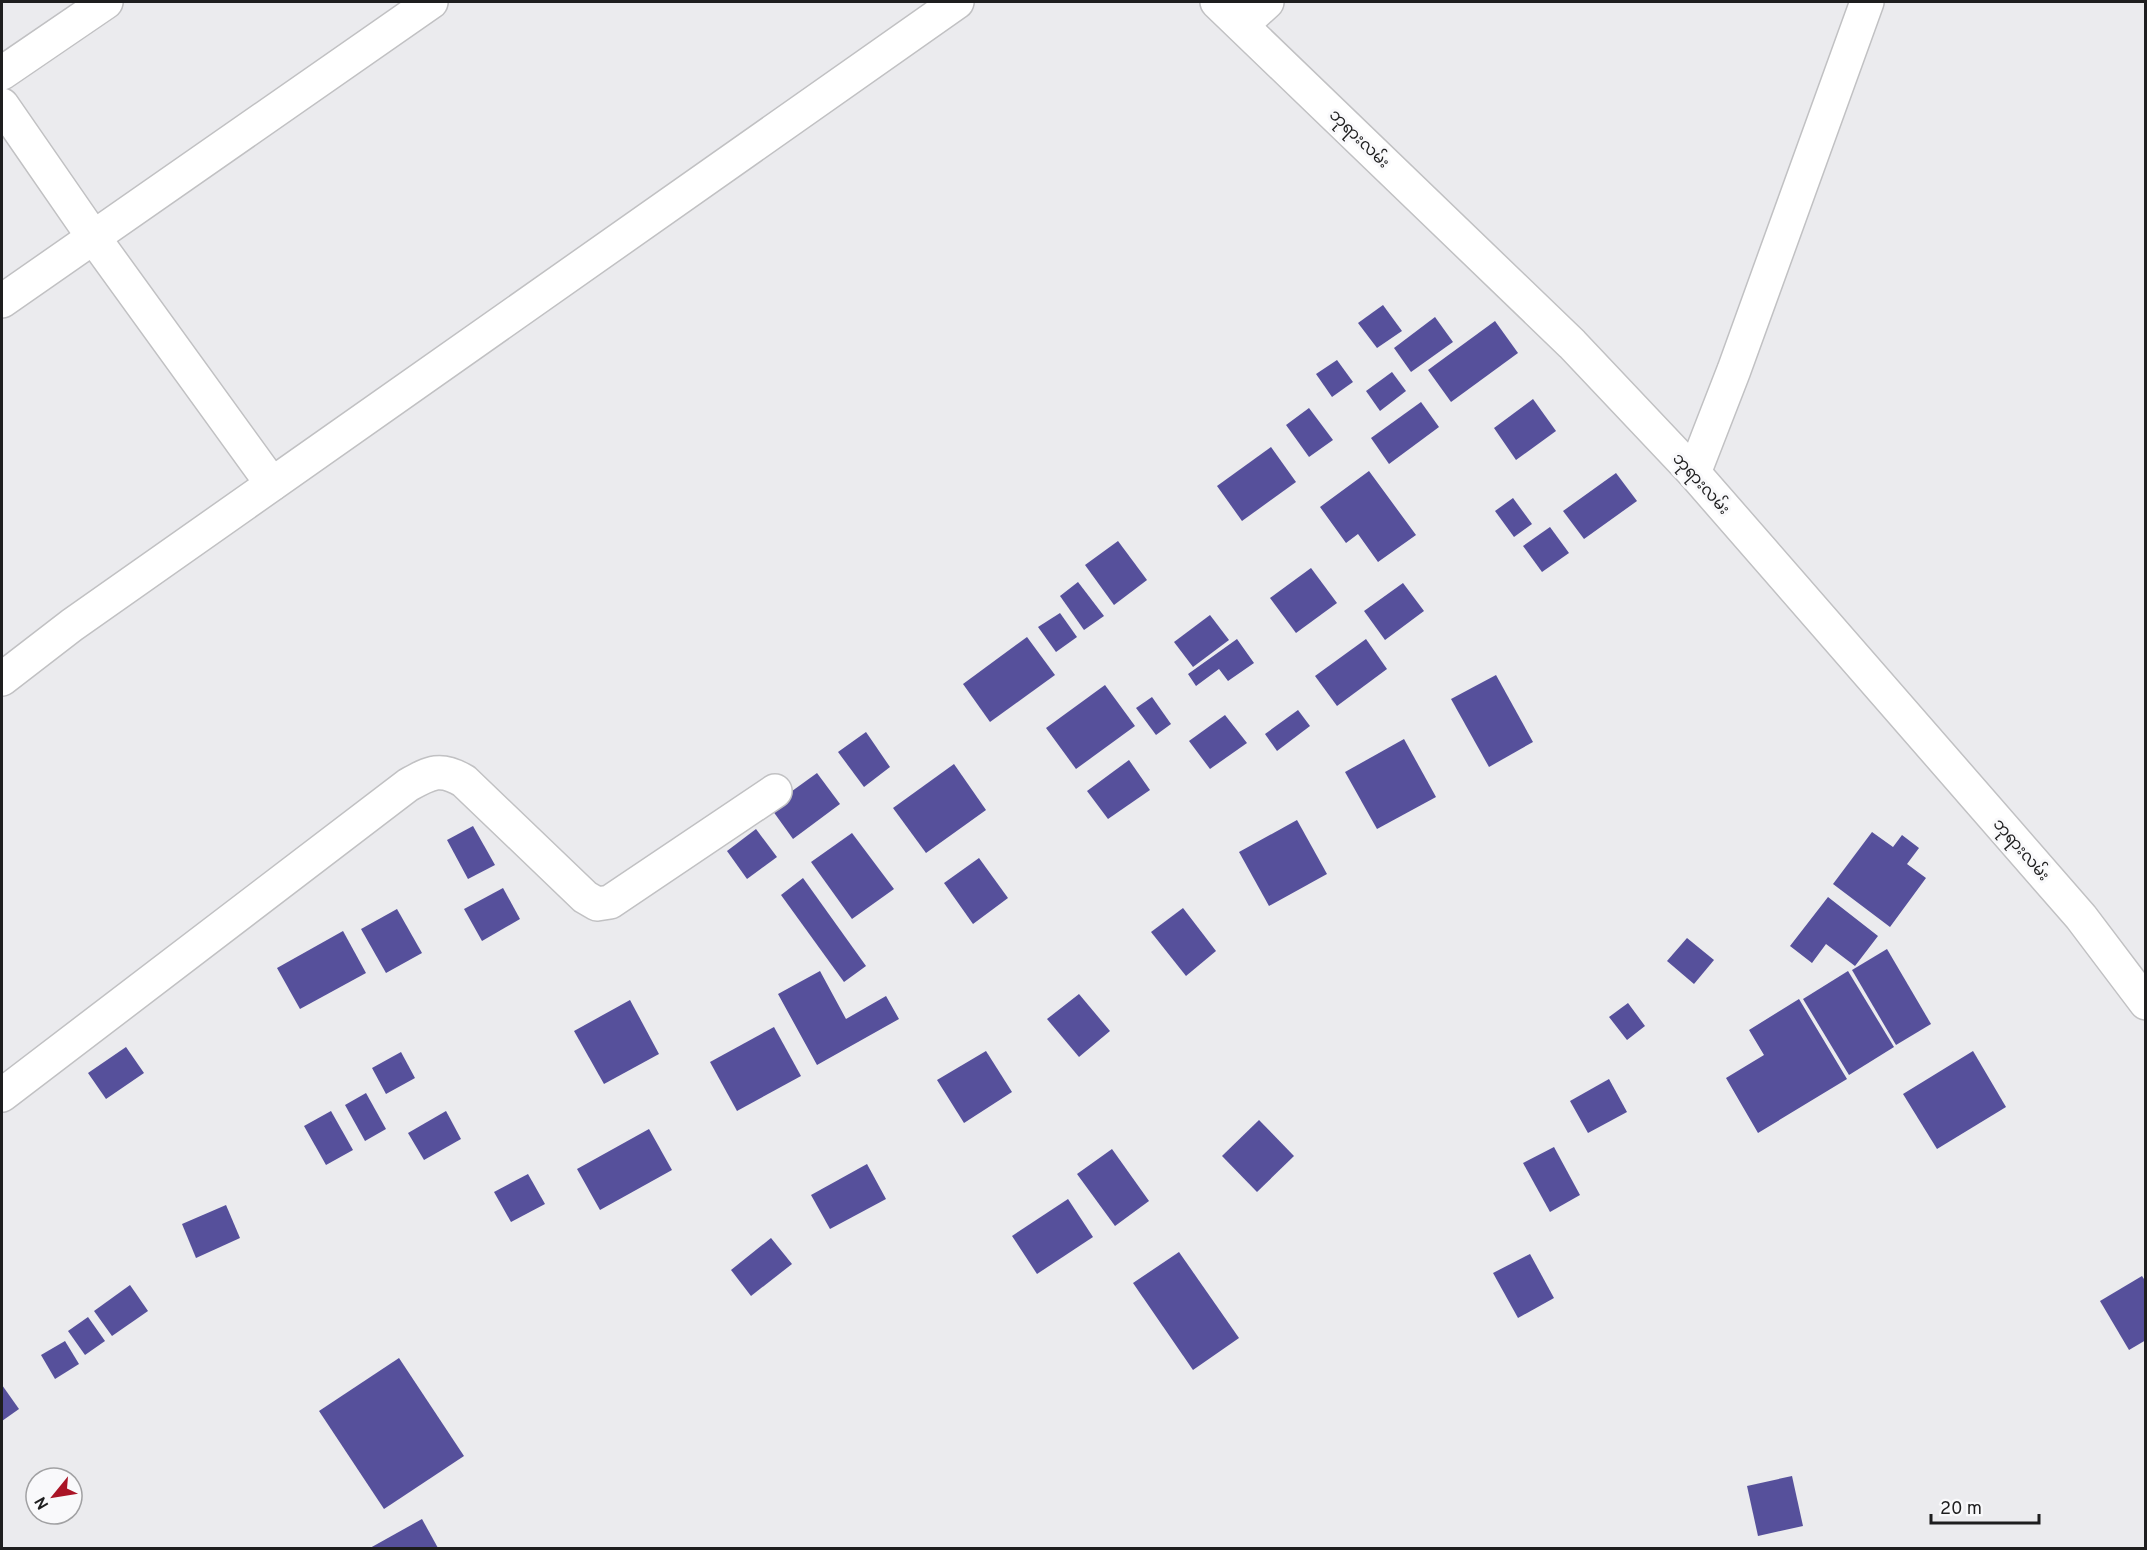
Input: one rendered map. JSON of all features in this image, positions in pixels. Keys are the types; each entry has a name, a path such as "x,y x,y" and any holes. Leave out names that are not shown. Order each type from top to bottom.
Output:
{"street":[{"path":"2,73 106,2"},
{"path":"2,301 432,2"},
{"path":"2,678 72,625 957,2"},
{"name":"ဘုရားလမ်း","path":"1217,2 1572,344 1694,473 2081,917 2145,1003"},
{"path":"1242,25 1266,2"},
{"path":"1694,473 1734,370 1861,6"},
{"path":"2,105 94,238 272,484"},
{"path":"2,1095 408,785 428,773 449,772 464,781 585,897 597,904 610,902 775,791"}],"building":[{"path":"1383,305 1402,331 1377,348 1358,323"},
{"path":"1435,317 1453,342 1411,372 1394,348"},
{"path":"1495,321 1518,353 1451,402 1428,370"},
{"path":"1337,360 1353,382 1332,397 1316,374"},
{"path":"1392,372 1406,391 1380,411 1366,391"},
{"path":"1533,399 1556,431 1516,460 1494,428"},
{"path":"1421,402 1439,427 1389,464 1371,438"},
{"path":"1309,408 1333,440 1309,457 1286,425"},
{"path":"1271,447 1296,482 1242,521 1217,486"},
{"path":"1369,471 1416,535 1378,562 1358,534 1346,543 1320,507"},
{"path":"1616,473 1637,501 1584,539 1563,511"},
{"path":"1513,498 1532,524 1514,537 1495,511"},
{"path":"1550,527 1569,553 1542,572 1523,546"},
{"path":"1118,541 1147,580 1114,605 1085,565"},
{"path":"1311,568 1337,603 1296,633 1270,598"},
{"path":"1078,582 1104,616 1084,630 1060,596"},
{"path":"1403,583 1424,611 1385,640 1364,611"},
{"path":"1060,613 1077,637 1056,652 1038,627"},
{"path":"1210,615 1229,640 1193,667 1174,642"},
{"path":"1027,637 1055,675 990,722 963,684"},
{"path":"1237,639 1254,663 1228,681 1219,669 1196,686 1188,674"},
{"path":"1366,639 1387,669 1337,706 1315,676"},
{"path":"1496,675 1533,742 1489,767 1451,699"},
{"path":"1105,685 1135,726 1076,769 1046,728"},
{"path":"1152,697 1171,724 1156,735 1136,708"},
{"path":"1298,710 1310,726 1277,751 1265,734"},
{"path":"1225,715 1247,743 1210,769 1189,741"},
{"path":"866,732 890,767 864,787 838,752"},
{"path":"1404,739 1436,797 1377,829 1345,772"},
{"path":"1129,760 1150,790 1108,819 1087,791"},
{"path":"954,764 986,810 926,853 893,808"},
{"path":"817,773 840,804 793,839 770,807"},
{"path":"1297,820 1327,874 1269,906 1239,852"},
{"path":"473,826 495,865 468,879 447,840"},
{"path":"756,829 777,857 747,879 727,851"},
{"path":"1872,832 1893,847 1902,835 1919,848 1907,864 1926,878 1890,927 1833,884"},
{"path":"852,833 894,889 852,919 811,862"},
{"path":"979,858 1008,898 973,924 944,883"},
{"path":"803,878 866,966 844,982 781,895"},
{"path":"503,888 520,919 482,941 464,909"},
{"path":"1828,897 1878,936 1855,966 1826,944 1812,963 1790,946"},
{"path":"1183,908 1216,951 1186,976 1151,932"},
{"path":"397,909 422,953 386,973 361,929"},
{"path":"343,931 366,973 300,1009 277,968"},
{"path":"1687,938 1714,960 1694,984 1667,961"},
{"path":"1887,949 1931,1024 1896,1045 1852,970"},
{"path":"820,971 846,1019 886,996 899,1019 817,1065 778,994"},
{"path":"1848,971 1894,1047 1849,1075 1803,999"},
{"path":"1079,994 1110,1031 1079,1057 1047,1019"},
{"path":"1799,999 1847,1079 1758,1133 1726,1078 1764,1055 1749,1030"},
{"path":"630,1000 659,1054 604,1084 574,1031"},
{"path":"1628,1003 1645,1026 1627,1040 1609,1017"},
{"path":"774,1027 801,1076 737,1111 710,1062"},
{"path":"126,1047 144,1073 106,1099 88,1073"},
{"path":"986,1051 1012,1092 964,1123 937,1080"},
{"path":"1973,1051 2006,1107 1937,1149 1903,1094"},
{"path":"401,1052 415,1078 386,1094 372,1068"},
{"path":"1609,1079 1627,1112 1588,1133 1570,1101"},
{"path":"366,1093 386,1129 365,1141 345,1105"},
{"path":"331,1111 353,1150 326,1165 304,1126"},
{"path":"446,1111 461,1139 424,1160 408,1133"},
{"path":"1259,1120 1294,1156 1257,1192 1222,1156"},
{"path":"649,1129 672,1170 600,1210 577,1169"},
{"path":"1554,1147 1580,1195 1550,1212 1523,1163"},
{"path":"1112,1149 1149,1201 1115,1226 1077,1174"},
{"path":"867,1164 886,1199 830,1229 811,1195"},
{"path":"528,1174 545,1204 511,1222 494,1192"},
{"path":"1068,1199 1093,1237 1037,1274 1012,1236"},
{"path":"226,1205 240,1238 196,1258 182,1224"},
{"path":"771,1238 792,1264 751,1296 731,1270"},
{"path":"1179,1252 1239,1338 1193,1370 1133,1283"},
{"path":"1530,1254 1554,1298 1518,1318 1493,1273"},
{"path":"2142,1276 2146,1282 2146,1340 2129,1350 2100,1301"},
{"path":"130,1285 148,1311 112,1336 94,1311"},
{"path":"88,1317 105,1341 85,1355 68,1331"},
{"path":"65,1341 79,1364 55,1379 41,1355"},
{"path":"399,1358 464,1456 384,1509 319,1411"},
{"path":"2,1385 19,1409 2,1421"},
{"path":"1792,1476 1803,1526 1758,1536 1747,1486"},
{"path":"422,1519 438,1548 370,1548"}]}
